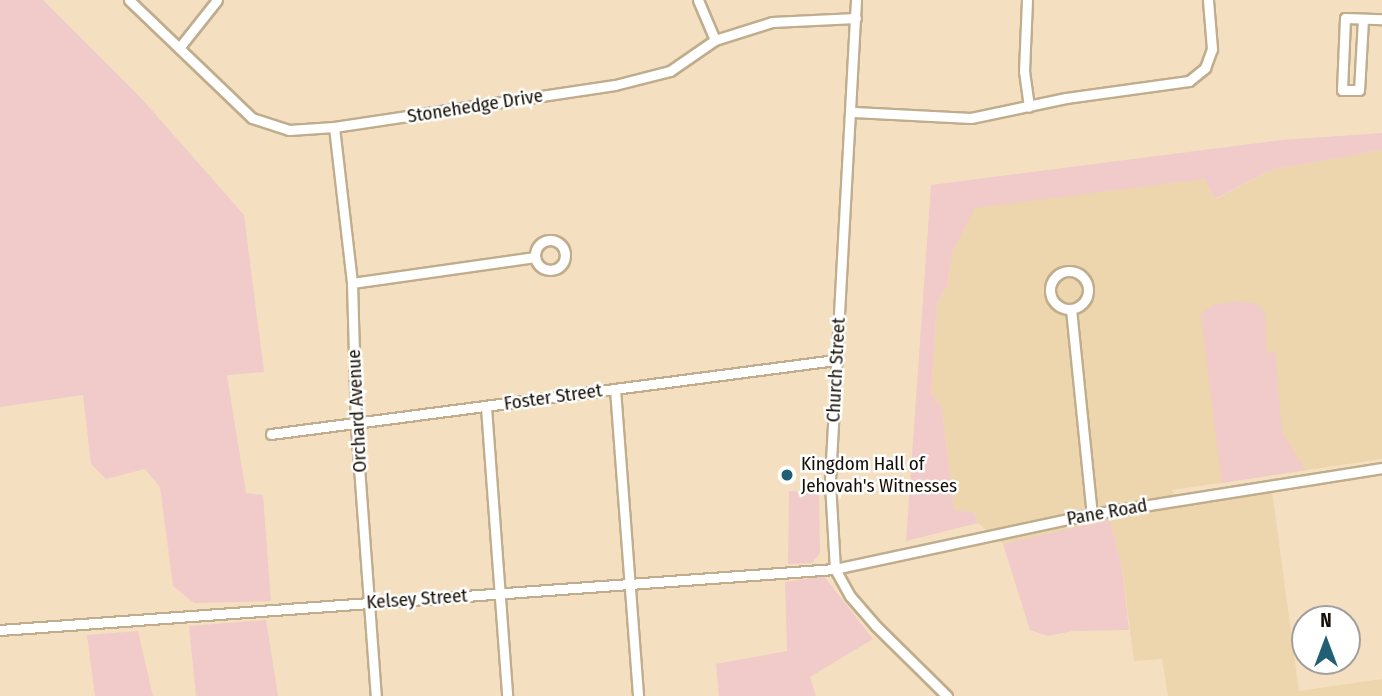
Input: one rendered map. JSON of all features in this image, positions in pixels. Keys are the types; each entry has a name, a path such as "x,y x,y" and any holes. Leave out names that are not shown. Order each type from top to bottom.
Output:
{"street":[{"name":"Stonehedge Drive","path":"130,0 252,118 289,130 334,127 615,85 670,71 715,40 772,22 856,18"},
{"path":"179,48 217,0"},
{"path":"698,0 715,40"},
{"name":"Church Street","path":"856,0 853,112 835,360 830,483 835,569 850,596 876,626 947,696"},
{"path":"1027,0 1024,71 1029,107"},
{"path":"853,112 971,118 1189,81 1205,68 1212,49 1208,0"},
{"path":"1363,19 1359,90 1342,90 1345,18 1382,19"},
{"name":"Orchard Avenue","path":"334,127 352,283 356,426 376,696"},
{"path":"352,283 535,257"},
{"path":"1064,271 1079,274 1088,288 1085,299 1071,309 1056,304 1050,291 1052,281 1064,271"},
{"path":"1071,309 1092,514"},
{"name":"Foster Street","path":"271,434 356,426 835,360"},
{"path":"615,389 638,696"},
{"path":"486,407 507,696"},
{"name":"Pane Road","path":"835,569 1092,514 1382,468"},
{"name":"Kelsey Street","path":"0,630 835,569"}],"shaded area":[{"path":"0,0 43,0 142,99 244,215 264,372 227,375 246,493 263,495 271,601 194,603 173,586 160,487 145,469 106,479 91,464 83,395 0,407"},
{"path":"1382,133 1382,150 1271,170 1215,199 1205,179 975,208 951,256 948,284 937,303 931,393 942,408 954,510 973,512 978,523 906,541 931,185 1281,140"},
{"path":"1382,150 1382,459 1172,490 1178,503 1272,490 1291,631 1291,675 1297,675 1299,691 1382,679 1382,696 1168,696 1162,659 1134,661 1122,568 1110,521 1003,544 978,523 973,512 954,510 942,408 931,393 937,303 948,284 951,256 975,207 1205,179 1216,199 1271,170"},
{"path":"1235,301 1258,304 1265,314 1267,352 1275,351 1282,432 1305,470 1222,483 1201,314 1213,305"},
{"path":"789,491 819,492 820,553 812,563 788,564"},
{"path":"1110,520 1122,568 1129,630 1073,631 1048,636 1030,630 1003,544"},
{"path":"824,576 873,639 810,677 816,696 719,696 716,664 787,651 785,582"},
{"path":"266,620 278,696 196,696 189,626"},
{"path":"138,631 153,696 95,696 87,635"}],"place":[{"name":"Kingdom Hall of Jehovah's Witnesses","path":"787,475"}]}
